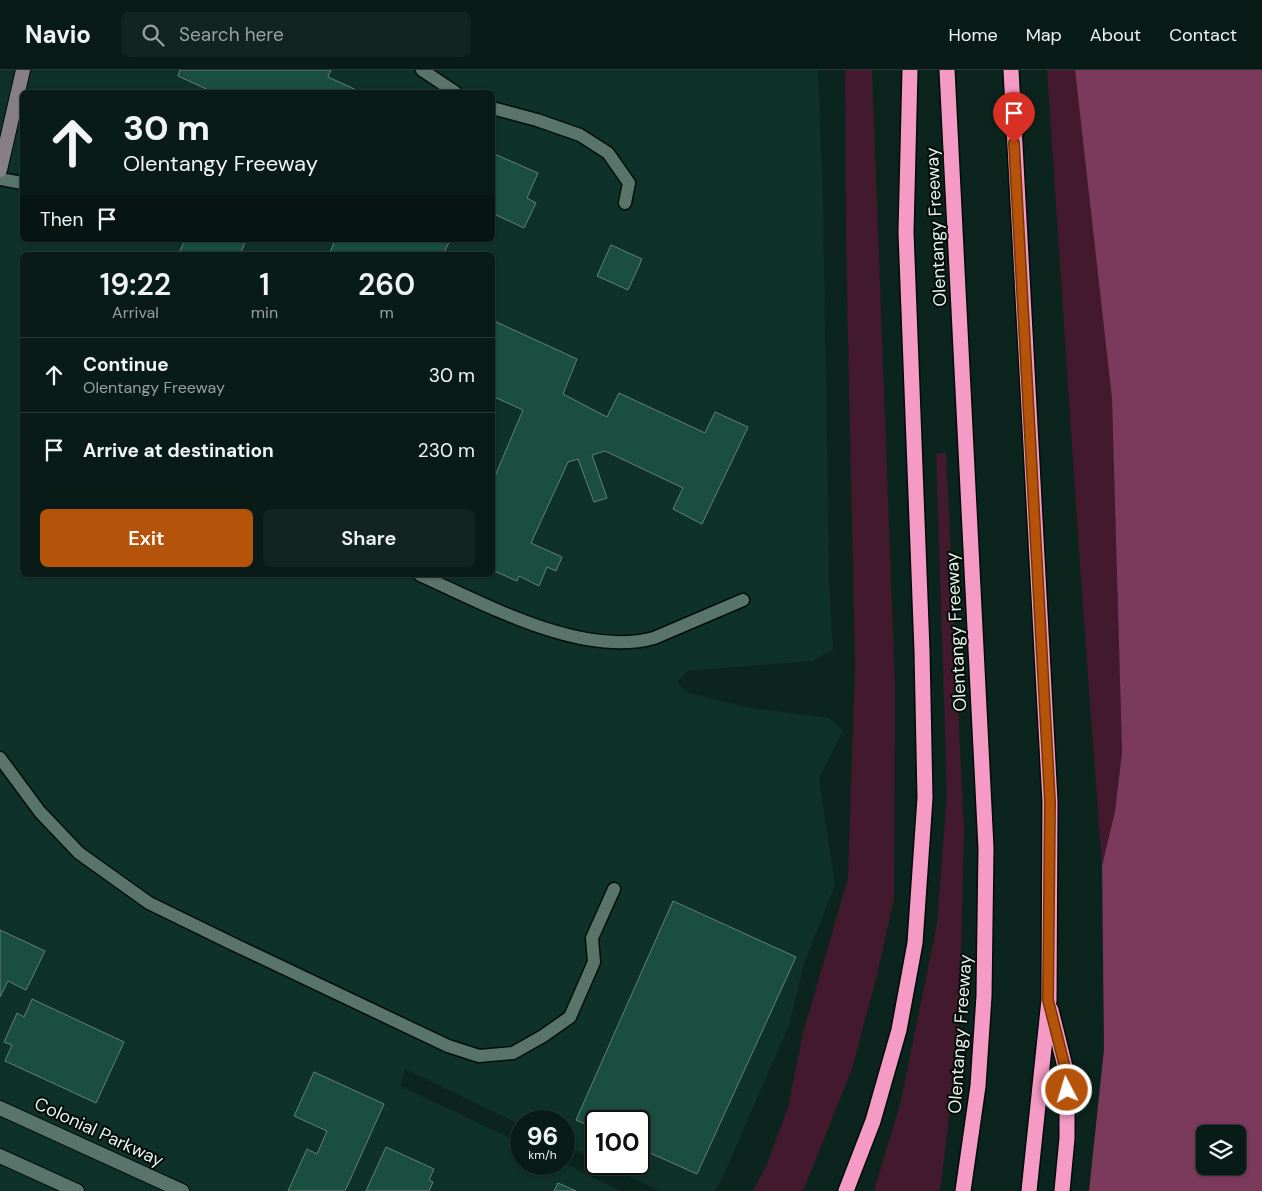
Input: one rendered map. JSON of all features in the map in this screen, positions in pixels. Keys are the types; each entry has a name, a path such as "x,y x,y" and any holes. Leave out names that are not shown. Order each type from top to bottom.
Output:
{"highway":[{"path":"846,1190 873,1121 899,1030 916,943 925,798 922,651 906,232 910,70"},
{"name":"Olentangy Freeway","path":"947,70 986,848 984,996 978,1086 963,1191"},
{"path":"1010,70 1050,802 1048,1000 1028,1191"},
{"path":"1048,1000 1067,1075 1067,1138 1062,1191"}],"main road":[{"path":"0,170 23,70"}],"street":[{"name":"Colonial Parkway","path":"0,1108 182,1191"},
{"path":"0,1156 77,1191"}],"lane":[{"path":"422,70 452,90"},
{"path":"495,109 537,120 580,135 608,153 629,182 625,202"},
{"path":"0,179 20,183"},
{"path":"425,577 508,614 564,634 621,643 654,638 742,600"},
{"path":"0,758 40,812 79,853 150,903 448,1046 479,1056 513,1053 543,1036 570,1017 594,962 592,938 614,889"}],"shaded area":[{"path":"0,70 818,70 823,196 829,582 833,650 812,661 687,671 677,683 689,693 745,707 829,718 843,730 819,778 835,885 804,964 789,1025 721,1181 714,1191 660,1191 626,1175 650,1175 650,1110 585,1110 585,1155 575,1150 575,1110 510,1110 510,1120 405,1069 400,1086 510,1138 510,1175 575,1175 575,1168 585,1175 621,1191 0,1191"},
{"path":"845,70 872,70 895,687 894,899 877,975 852,1069 803,1191 753,1191 767,1164 788,1107 803,1033 848,878 855,665 846,243"},
{"path":"1047,70 1075,70 1112,398 1122,752 1115,811 1102,866 1081,581"},
{"path":"1075,70 1262,70 1262,1191 1089,1191 1104,1049 1102,866 1115,811 1122,752 1112,399"},
{"path":"946,452 964,830 959,1037 940,1191 874,1191 901,1100 937,924 947,792 936,454"}],"building":[{"path":"180,70 331,70 328,77 357,90 209,90 178,76"},
{"path":"495,154 538,173 527,198 536,203 524,228 495,214"},
{"path":"184,242 245,242 241,252 179,252"},
{"path":"334,242 449,242 444,252 330,252"},
{"path":"611,245 642,259 628,290 597,276"},
{"path":"495,321 577,359 563,394 607,417 619,393 705,433 715,412 748,427 702,524 673,509 683,488 605,451 592,455 607,498 594,502 578,459 568,462 531,543 562,557 556,571 547,567 539,586 519,576 517,581 495,571 495,476 523,410 495,397"},
{"path":"673,901 796,957 697,1174 650,1153 650,1110 585,1110 585,1124 576,1120"},
{"path":"0,930 45,951 26,990 8,981 0,997"},
{"path":"32,999 124,1042 96,1103 5,1061 12,1045 4,1042 17,1013 24,1017"},
{"path":"314,1072 384,1104 345,1191 288,1191 307,1149 317,1154 327,1131 294,1116"},
{"path":"386,1147 434,1169 429,1180 433,1182 429,1191 366,1191"},
{"path":"558,1183 576,1191 554,1191"}],"route":[{"path":"1014,143 1050,802 1048,1000 1067,1075 1067,1090"}]}
